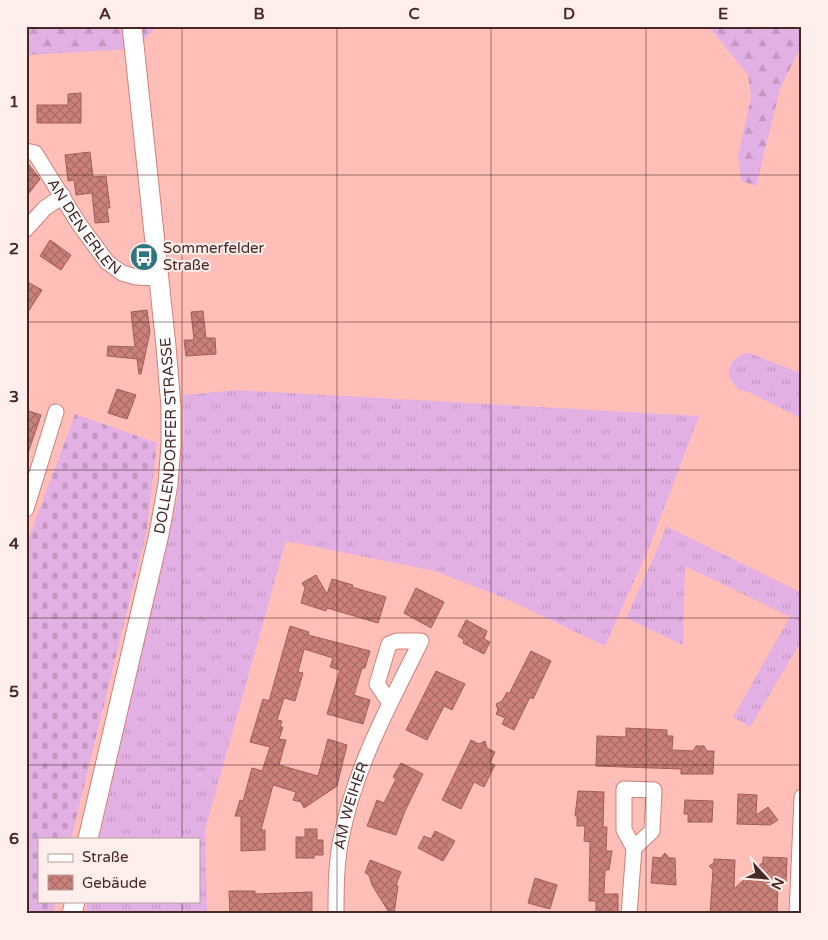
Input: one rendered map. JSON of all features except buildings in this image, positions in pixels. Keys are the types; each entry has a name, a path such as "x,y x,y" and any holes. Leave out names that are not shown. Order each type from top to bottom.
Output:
{"main road":[{"name":"DOLLENDORFER STRASSE","path":"88,838 159,534 168,484 171,445 172,407 132,26"}],"street":[{"name":"AN DEN ERLEN","path":"26,151 35,153 84,231 107,262 122,273 136,277 159,278"},
{"path":"26,229 45,208 63,196"},
{"path":"26,509 56,412"},
{"name":"AM WEIHER","path":"336,914 336,873 341,835 360,770 390,703"},
{"path":"797,914 802,797"},
{"path":"629,914 634,848"}],"green space":[{"path":"26,26 158,26 134,49 26,55"},
{"path":"708,26 802,26 802,44 780,89 756,186 741,181 738,155 751,98 748,75"},
{"path":"750,353 802,374 802,419 738,389 729,378 729,369 733,361 742,354"},
{"path":"237,390 699,416 649,548 605,646 509,600 435,571 286,541 205,830 207,914 85,914 87,902 200,902 200,838 99,838 177,499 184,434 183,395"},
{"path":"75,414 157,443 147,530 71,838 38,838 38,902 56,902 53,914 40,914 26,908 26,546"},
{"path":"666,526 802,593 802,640 750,727 733,717 790,617 685,566 683,645 626,618"}],"place":[{"name":"Sommerfelder Straße","path":"144,257"}]}
